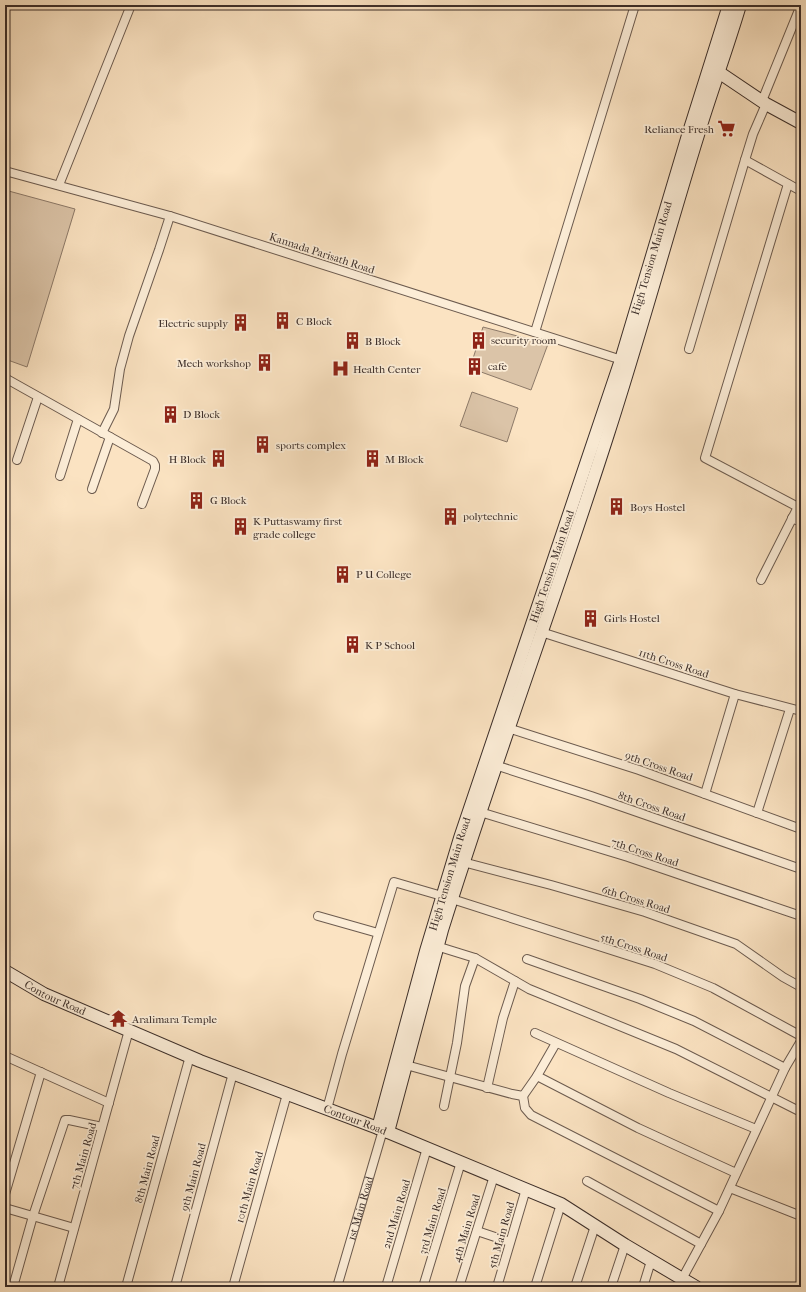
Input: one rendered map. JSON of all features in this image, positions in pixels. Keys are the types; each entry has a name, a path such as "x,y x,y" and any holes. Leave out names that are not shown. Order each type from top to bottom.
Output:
{"main road":[{"path":"458,861 480,812 603,451 626,361 698,134 715,70 729,5"},
{"path":"715,70 740,5"},
{"path":"715,70 764,103 801,123"},
{"name":"High Tension Main Road","path":"383,1130 433,945 458,861 626,361"},
{"path":"383,1130 406,1065 433,945"},
{"name":"Contour Road","path":"5,971 44,994 190,1056 383,1130 561,1204 624,1245 696,1287"}],"street":[{"path":"59,185 130,5"},
{"path":"535,332 635,5"},
{"path":"689,349 753,134 801,5"},
{"path":"745,160 801,191"},
{"name":"Kannada Parisath Road","path":"5,171 170,216 626,361"},
{"path":"761,580 800,504 705,458 788,184"},
{"path":"102,433 114,409 120,369 129,336 170,216"},
{"path":"5,378 152,461 155,465 142,504"},
{"path":"17,460 38,397"},
{"path":"60,476 78,419"},
{"path":"92,489 110,437"},
{"path":"792,518 801,522"},
{"name":"11th Cross Road","path":"541,632 735,694 801,711"},
{"path":"704,794 735,694"},
{"path":"757,813 790,708"},
{"name":"9th Cross Road","path":"508,728 639,770 801,829"},
{"name":"8th Cross Road","path":"495,765 599,799 801,869"},
{"name":"7th Cross Road","path":"480,812 628,857 801,916"},
{"name":"6th Cross Road","path":"458,861 645,912 736,944 783,977 801,987"},
{"name":"5th Cross Road","path":"378,933 394,882 655,964 714,988 801,1036"},
{"path":"318,916 378,933 327,1109"},
{"path":"433,945 475,958 529,989 676,1049 801,1112"},
{"path":"444,1106 457,1043 466,986 475,958"},
{"path":"527,959 640,999 694,1021 785,1068"},
{"path":"487,1088 503,1018 515,981"},
{"name":"7th Main Road","path":"58,1287 129,1030"},
{"path":"535,1033 669,1093 756,1129"},
{"path":"682,1279 719,1211 771,1096 801,1041"},
{"path":"556,1043 537,1076 523,1096 525,1108 531,1115 719,1211"},
{"path":"5,1056 109,1102"},
{"name":"8th Main Road","path":"126,1287 190,1056"},
{"path":"406,1065 487,1088 523,1096"},
{"path":"5,1194 40,1072"},
{"name":"9th Main Road","path":"175,1287 233,1073"},
{"path":"537,1076 638,1128 736,1173"},
{"name":"10th Main Road","path":"233,1287 287,1094"},
{"path":"13,1287 33,1216 65,1120 102,1127"},
{"name":"1st Main Road","path":"337,1287 383,1130"},
{"name":"2nd Main Road","path":"386,1287 428,1148"},
{"name":"3rd Main Road","path":"423,1287 461,1162"},
{"name":"4th Main Road","path":"459,1287 494,1176"},
{"path":"587,1181 701,1244"},
{"path":"730,1188 801,1216"},
{"name":"5th Main Road","path":"497,1287 526,1189"},
{"path":"535,1287 561,1204"},
{"path":"5,1208 74,1228"},
{"path":"575,1287 595,1226"},
{"path":"477,1231 510,1242"},
{"path":"611,1287 624,1245"},
{"path":"643,1287 651,1261"}],"shaded area":[{"path":"5,190 75,209 27,367 5,359"},
{"path":"483,327 548,344 531,390 470,368"},
{"path":"472,392 518,408 507,442 460,426"}],"place":[{"name":"Reliance Fresh","path":"727,129"},
{"name":"C Block","path":"283,321"},
{"name":"Electric supply","path":"241,323"},
{"name":"security room","path":"478,340"},
{"name":"B Block","path":"352,341"},
{"name":"Mech workshop","path":"264,363"},
{"name":"cafe","path":"475,366"},
{"name":"Health Center","path":"340,369"},
{"name":"D Block","path":"170,414"},
{"name":"sports complex","path":"263,445"},
{"name":"H Block","path":"219,459"},
{"name":"M Block","path":"372,459"},
{"name":"G Block","path":"197,500"},
{"name":"Boys Hostel","path":"617,507"},
{"name":"polytechnic","path":"450,516"},
{"name":"K Puttaswamy first grade college","path":"240,527"},
{"name":"P U College","path":"343,574"},
{"name":"Girls Hostel","path":"591,618"},
{"name":"K P School","path":"352,645"},
{"name":"Aralimara Temple","path":"119,1019"}]}
